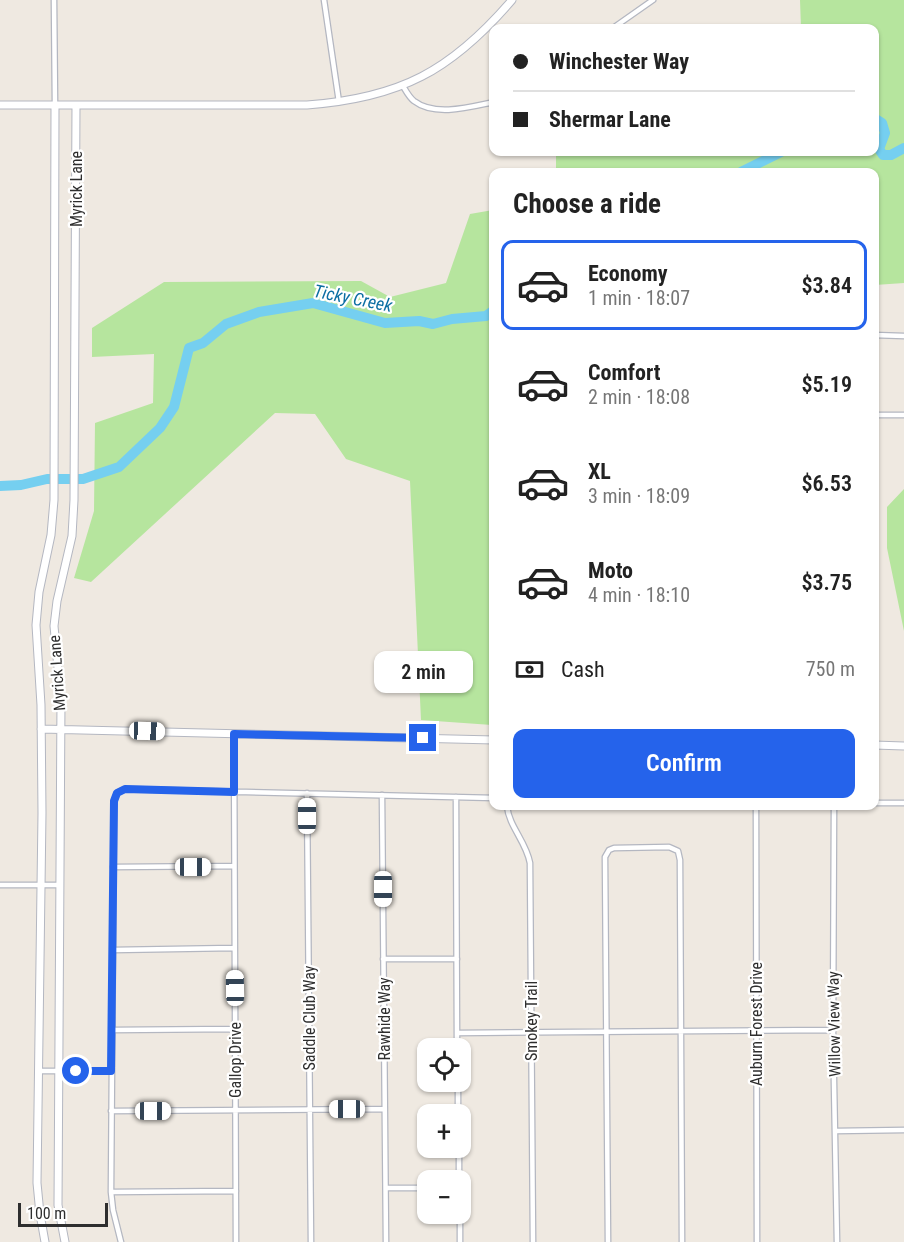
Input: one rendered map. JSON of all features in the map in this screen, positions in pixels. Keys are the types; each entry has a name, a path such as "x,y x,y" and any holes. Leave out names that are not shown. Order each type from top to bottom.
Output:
{"street":[{"path":"54,0 55,105"},
{"path":"324,0 339,102"},
{"path":"492,24 512,0"},
{"path":"619,24 653,0"},
{"path":"0,105 307,105 339,102 378,94 424,76 453,57 489,27"},
{"path":"403,86 412,100 424,107 443,109 489,103"},
{"name":"Myrick Lane","path":"45,1242 38,1200 41,729 36,625 39,592 51,535 54,500 55,105"},
{"name":"Myrick Lane","path":"65,1242 58,1204 61,700 54,626 57,601 72,536 74,500 76,105"},
{"path":"879,335 904,336"},
{"path":"879,415 904,415"},
{"path":"41,729 489,741"},
{"name":"Gallop Drive","path":"234,734 236,1242"},
{"path":"879,745 904,746"},
{"path":"121,1242 111,1192 113,867 114,801 117,793 125,789 489,798"},
{"name":"Saddle Club Way","path":"307,794 311,1242"},
{"name":"Rawhide Way","path":"382,795 386,1242"},
{"path":"456,797 457,1038"},
{"path":"879,803 904,803"},
{"name":"Smokey Trail","path":"508,810 510,821 524,844 530,862 533,1242"},
{"name":"Auburn Forest Drive","path":"756,810 757,1242"},
{"name":"Willow View Way","path":"834,810 833,1030 837,1242"},
{"path":"608,1242 605,857 609,850 618,848 669,847 678,851 680,860 682,1242"},
{"path":"113,867 234,866"},
{"path":"0,885 60,885"},
{"path":"113,950 234,948"},
{"path":"383,959 457,959"},
{"path":"112,1030 235,1029"},
{"path":"457,1033 833,1030"},
{"path":"38,1071 111,1071"},
{"path":"111,1111 384,1109"},
{"path":"836,1131 904,1130"},
{"path":"386,1188 417,1188"},
{"path":"111,1192 236,1191"},
{"path":"460,1224 460,1242"}],"green space":[{"path":"800,0 904,0 904,283 879,285 879,168 556,168 556,156 879,156 879,24 801,24"},
{"path":"489,211 489,725 421,720 410,481 346,459 315,414 275,413 91,582 74,578 94,511 95,423 153,403 154,354 92,357 92,328 164,282 361,281 390,297 446,283 470,214"},
{"path":"904,489 904,631 887,548 887,507"}],"waterway":[{"name":"Ticky Creek","path":"879,121 882,123 885,133 879,149"},
{"name":"Ticky Creek","path":"879,149 883,155 891,155 904,148"},
{"name":"Ticky Creek","path":"749,168 773,156"},
{"name":"Ticky Creek","path":"0,486 21,485 47,479 83,479 119,467 160,428 174,407 189,348 203,343 226,324 259,312 313,303 385,323 419,321 433,324 489,314"}],"route":[{"path":"76,1071 111,1071 114,797 117,793 125,789 234,792 234,734 423,738"}]}
